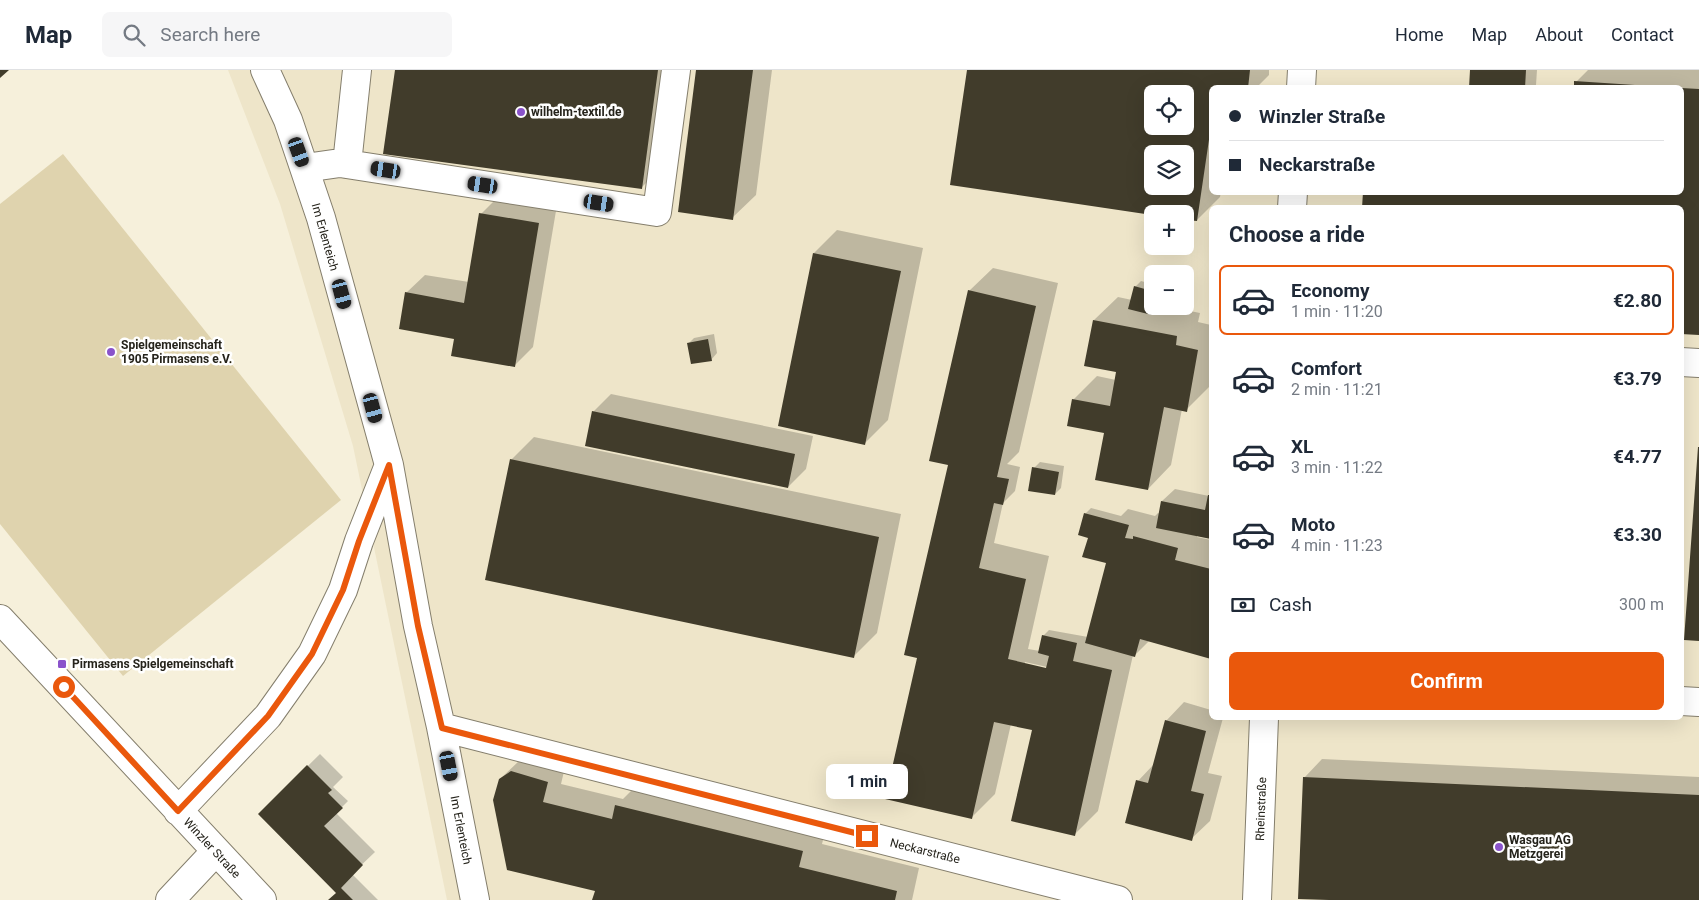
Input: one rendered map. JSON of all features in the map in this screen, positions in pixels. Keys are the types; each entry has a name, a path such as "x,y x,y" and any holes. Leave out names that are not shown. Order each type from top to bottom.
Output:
{"street":[{"name":"Im Erlenteich","path":"266,70 288,120 321,218 389,465 418,626 442,728 475,900"},
{"path":"347,164 357,70"},
{"path":"305,168 340,163 657,212 676,70"},
{"path":"1301,85 1302,70"},
{"path":"1684,362 1699,363"},
{"path":"178,811 268,716 312,654 343,590 359,541 389,465"},
{"name":"Winzler Straße","path":"0,619 262,900"},
{"path":"1684,701 1699,702"},
{"name":"Rheinstraße","path":"1257,900 1264,720"},
{"name":"Neckarstraße","path":"442,728 1118,900"},
{"path":"170,900 216,851"}],"shaded area":[{"path":"228,70 1699,70 1699,900 447,900 353,446 280,204"},
{"name":"Spielgemeinschaft 1905 Pirmasens e.V.","path":"63,154 341,500 123,676 0,524 0,204"}],"building":[{"path":"0,70 9,70 0,78"},
{"name":"wilhelm-textil.de","path":"395,70 658,70 642,189 383,154"},
{"path":"696,70 753,70 733,220 678,212"},
{"path":"967,70 1250,70 1248,85 1209,85 1209,140 1197,221 1194,221 1194,205 1144,205 1144,214 950,185"},
{"path":"1470,70 1526,70 1525,85 1469,85"},
{"path":"1574,81 1635,85 1574,85"},
{"path":"1684,88 1699,89 1699,335 1684,334 1684,205 1362,205 1363,195 1684,195"},
{"path":"479,213 539,223 515,367 451,356 454,339 399,329 405,292 464,303"},
{"path":"813,253 901,271 865,445 778,426"},
{"path":"1134,286 1144,289 1144,313 1128,309"},
{"path":"968,290 1036,306 997,477 1009,479 1003,505 994,503 979,568 1026,579 1008,659 1046,668 1049,656 1038,653 1042,635 1077,643 1073,661 1112,670 1075,836 1011,821 1032,730 994,722 972,819 885,799 917,658 904,655 948,465 929,461"},
{"path":"1093,320 1177,336 1176,345 1198,350 1187,412 1164,407 1148,490 1095,480 1104,433 1067,426 1072,399 1110,406 1116,372 1084,366"},
{"path":"708,339 712,361 691,364 687,343"},
{"path":"592,411 795,454 788,488 585,446"},
{"path":"1699,447 1699,641 1684,640"},
{"path":"510,459 879,537 854,658 485,580"},
{"path":"1032,467 1059,472 1055,495 1028,491"},
{"path":"1209,495 1209,539 1156,528 1161,501 1205,510"},
{"path":"1084,513 1129,525 1125,538 1133,539 1133,536 1178,548 1175,560 1209,568 1209,658 1140,639 1135,657 1085,643 1106,563 1082,557 1088,538 1078,535"},
{"path":"1165,720 1206,731 1191,791 1204,794 1192,841 1125,823 1136,780 1148,783"},
{"path":"307,765 332,790 328,793 343,808 324,826 363,865 341,888 353,900 328,900 336,893 258,814"},
{"path":"511,771 548,782 543,802 612,819 615,805 803,851 799,867 897,891 895,900 592,900 595,891 507,870 493,800 499,779"},
{"name":"Wasgau AG Metzgerei","path":"1303,777 1699,795 1699,900 1298,899"}],"place":[{"name":"wilhelm-textil.de","path":"521,112"},
{"name":"Spielgemeinschaft 1905 Pirmasens e.V.","path":"111,352"},
{"name":"Pirmasens Spielgemeinschaft","path":"62,664"},
{"name":"Wasgau AG Metzgerei","path":"1499,847"}],"route":[{"path":"64,687 178,811 218,771 268,716 312,654 343,590 359,541 389,465 418,626 442,728 867,836"}]}
